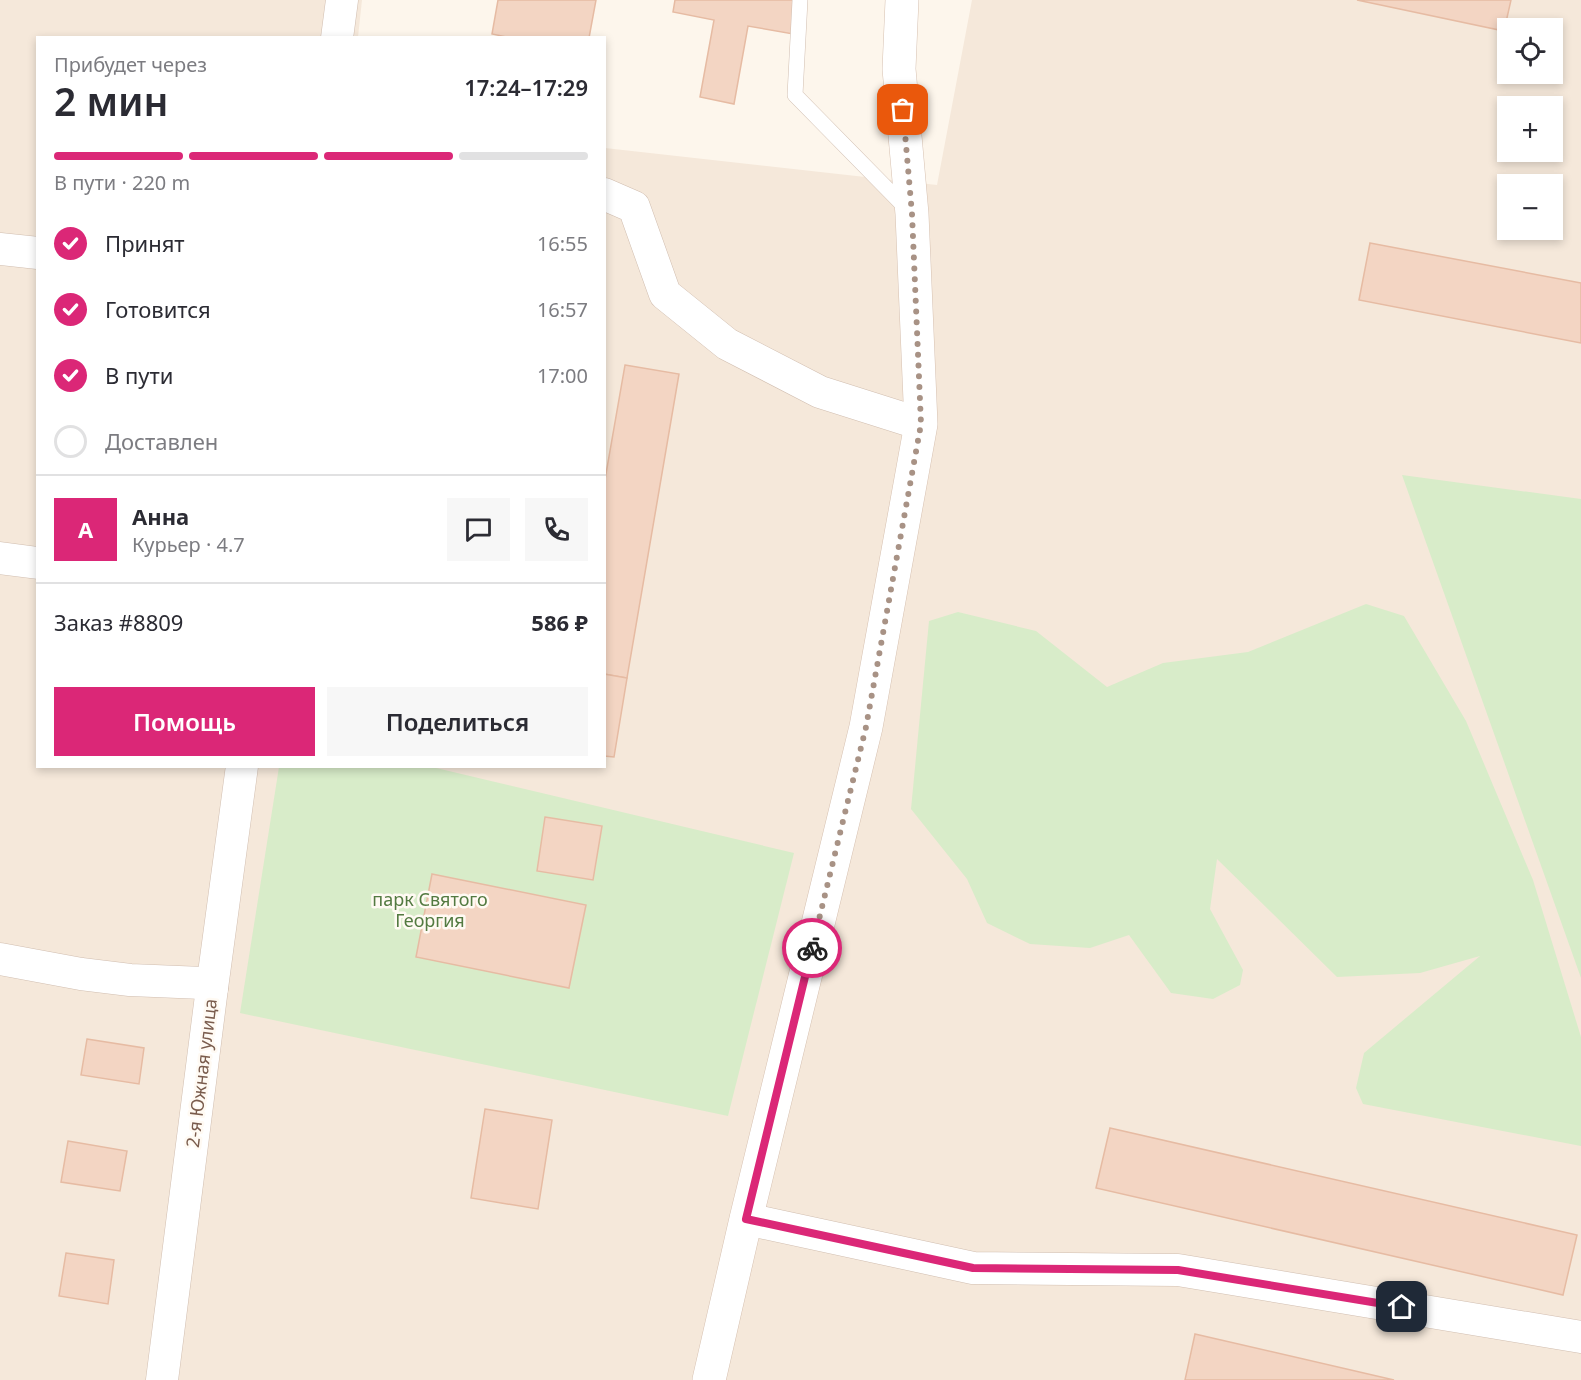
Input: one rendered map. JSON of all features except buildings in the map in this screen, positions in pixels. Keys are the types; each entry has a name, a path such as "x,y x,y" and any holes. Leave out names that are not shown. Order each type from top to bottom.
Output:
{"street":[{"path":"337,36 342,0"},
{"path":"709,1380 866,727 921,424 912,214 899,69 902,0"},
{"path":"606,195 634,207 665,294 727,344 820,392 921,424"},
{"path":"0,249 36,253"},
{"path":"0,558 36,563"},
{"name":"2-я Южная улица","path":"162,1380 242,768"},
{"path":"0,959 81,974 130,980 202,982 212,988"},
{"path":"746,1219 973,1268 1178,1270 1581,1337"}],"lane":[{"path":"800,0 795,95 912,214"}],"shaded area":[{"path":"0,0 362,0 358,36 36,36 36,768 606,768 606,148 937,185 972,0 1581,0 1581,1380 0,1380"}],"green space":[{"path":"1402,475 1581,499 1581,978"},
{"path":"1366,604 1404,616 1466,721 1533,880 1581,1037 1581,1146 1363,1104 1356,1088 1364,1053 1480,956 1420,973 1337,977 1217,859 1210,909 1243,970 1240,985 1213,999 1171,993 1129,935 1090,948 1030,944 987,923 967,879 911,809 929,621 958,612 1036,631 1107,687 1163,663 1248,652"},
{"name":"парк Святого Георгия","path":"279,768 436,768 794,853 728,1116 240,1013"}],"way so far":[{"path":"812,948 866,727 921,424 912,214 903,110"}],"route":[{"path":"812,948 746,1219 973,1268 1178,1270 1402,1307"}]}
